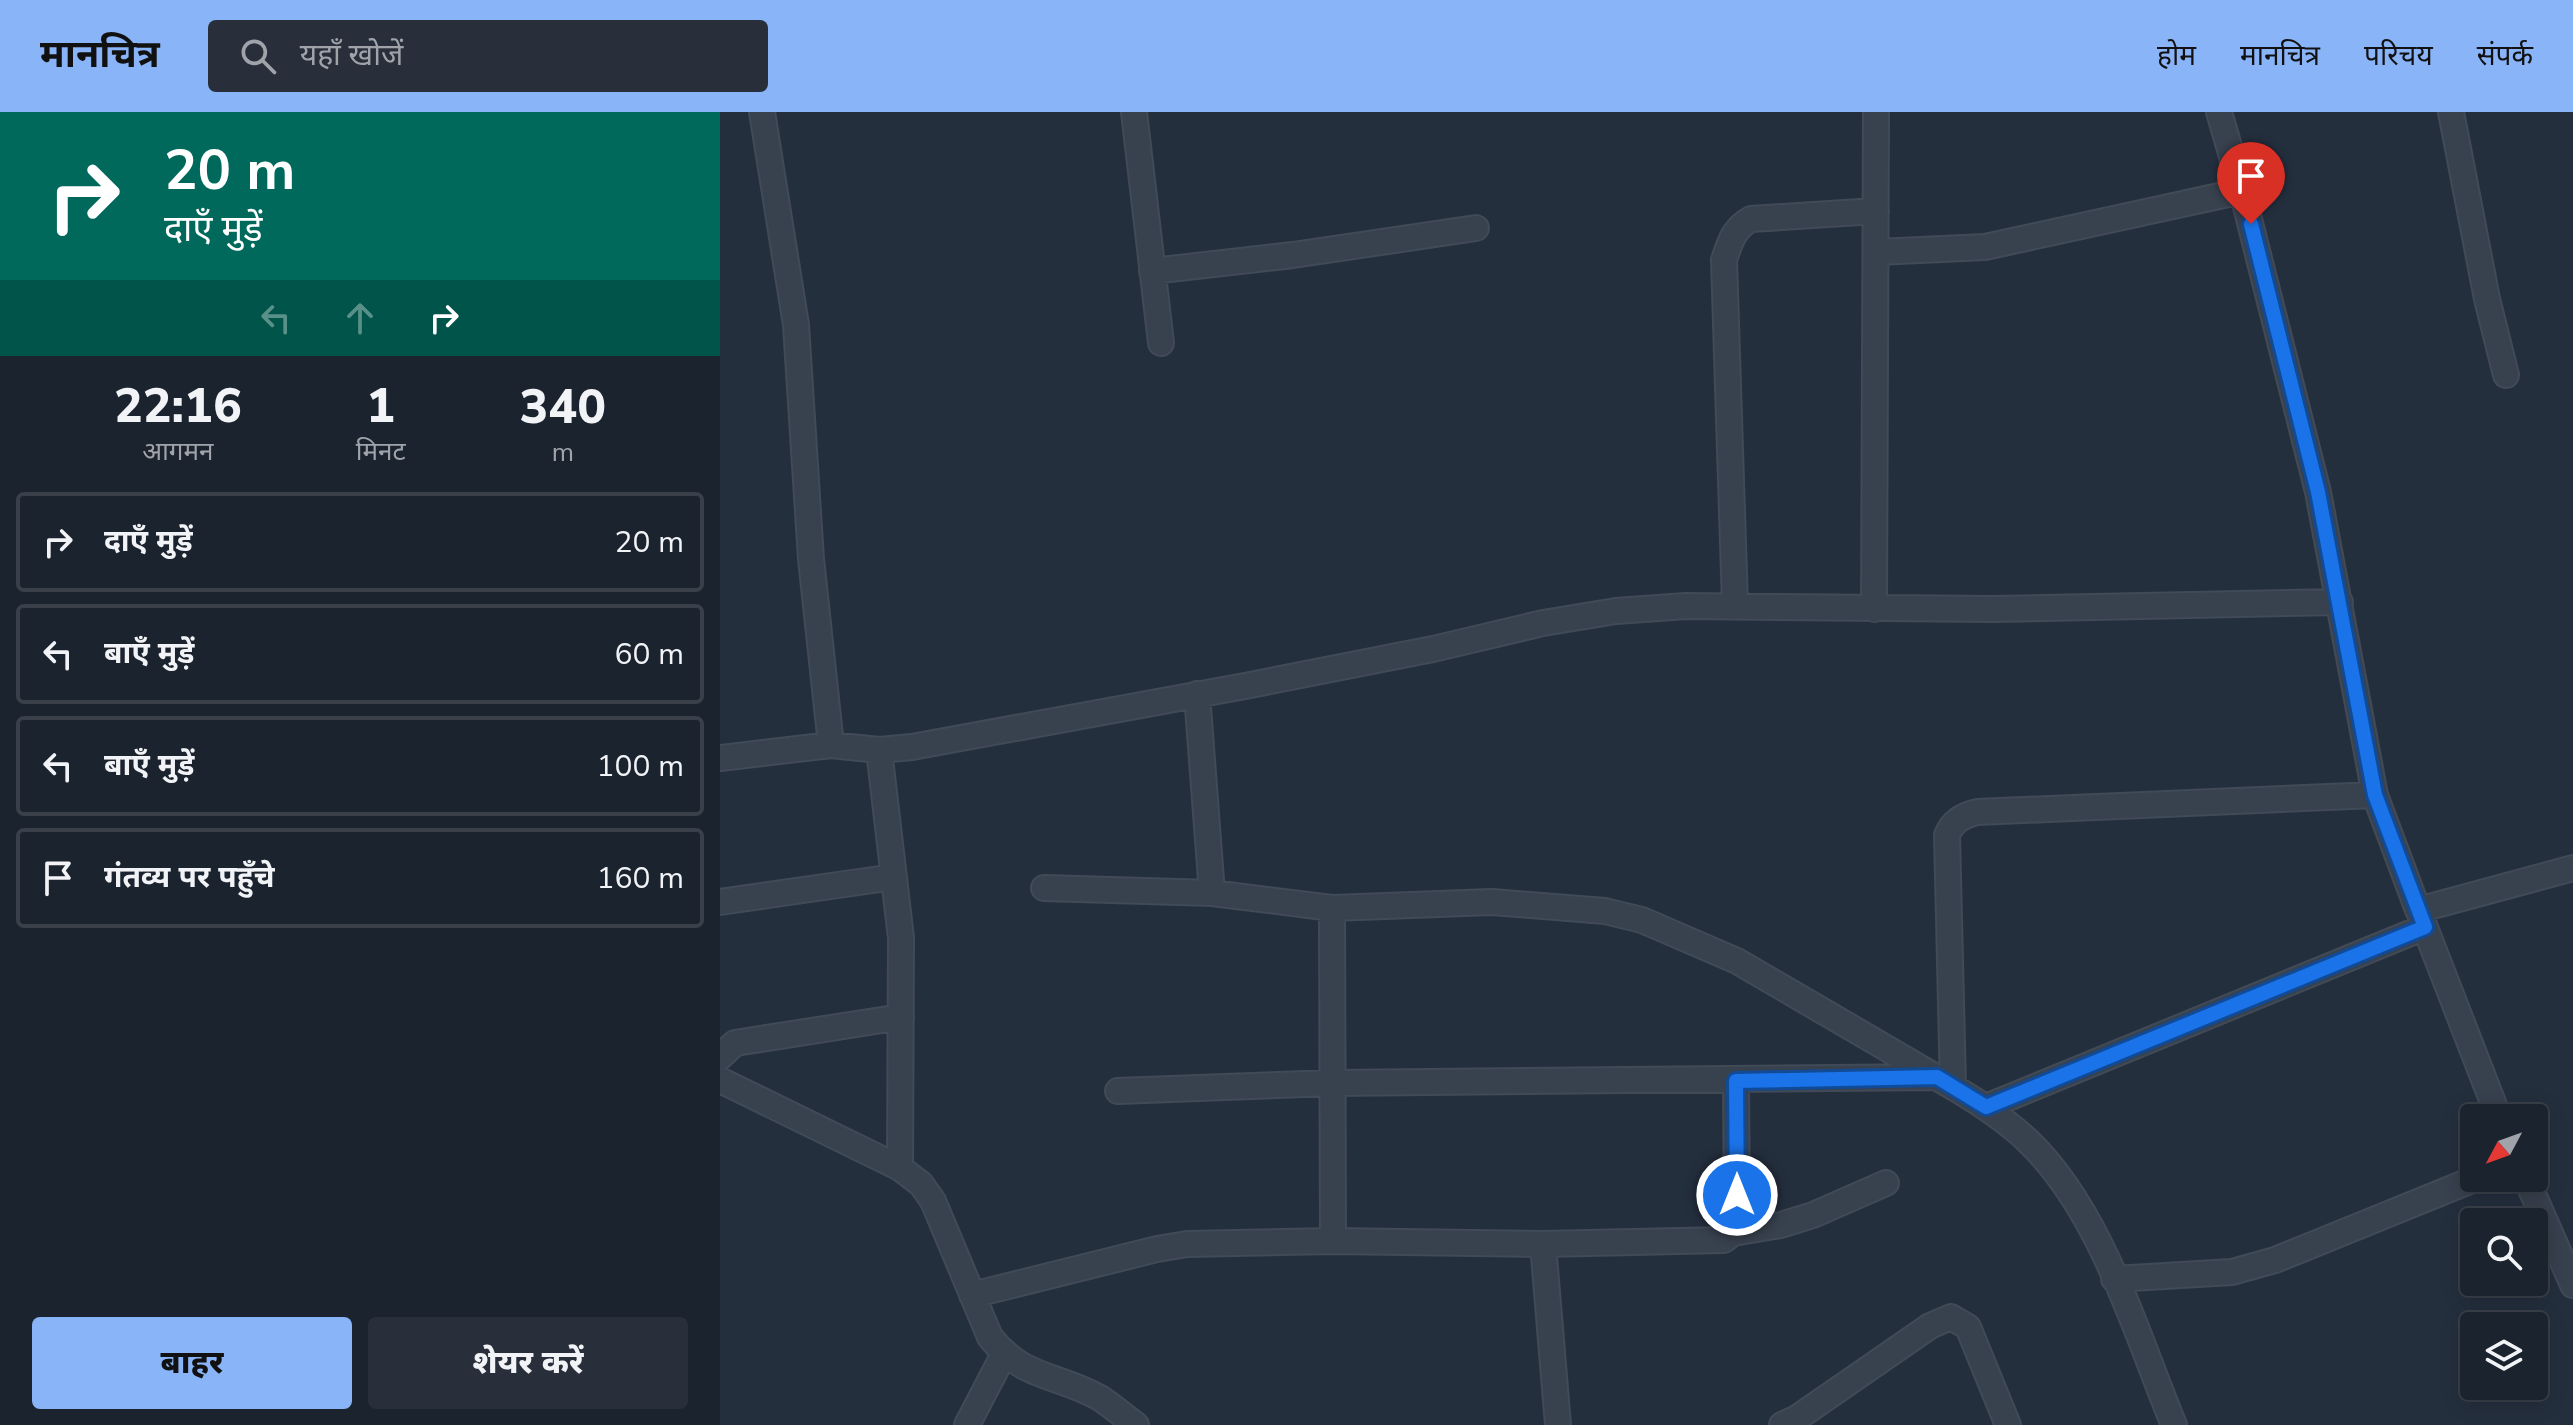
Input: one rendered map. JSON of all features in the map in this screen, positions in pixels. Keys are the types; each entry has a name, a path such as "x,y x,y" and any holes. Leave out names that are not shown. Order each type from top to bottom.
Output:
{"street":[{"path":"762,112 796,325 811,559 831,745"},
{"path":"1134,112 1161,343"},
{"path":"1874,609 1876,112"},
{"path":"2219,112 2318,492 2375,795 2494,1104"},
{"path":"2451,112 2487,299 2506,375"},
{"path":"1877,252 1985,247 2242,191"},
{"path":"1735,606 1724,260 1731,237 1741,224 1751,219 1876,211"},
{"path":"1152,271 1293,255 1476,228"},
{"path":"720,758 831,745 879,750 912,747 1433,649 1543,623 1616,611 1686,606 2007,609 2340,602"},
{"path":"1197,694 1212,893"},
{"path":"879,750 901,938 900,1168"},
{"path":"1945,1082 1947,835 1951,824 1977,812 2375,795"},
{"path":"1986,1107 2421,918 2573,868"},
{"path":"720,902 894,877"},
{"path":"1044,888 1212,893 1332,908 1492,902 1605,911 1642,920 1737,961 1986,1107 2029,1142 2061,1181 2100,1241 2174,1425"},
{"path":"1332,908 1333,1241"},
{"path":"720,1057 735,1043 901,1017"},
{"path":"720,1080 900,1168 921,1184 933,1201 990,1337 1004,1354 1025,1369 1098,1397 1136,1425"},
{"path":"1733,1233 1737,1223 1736,1081"},
{"path":"1118,1091 1333,1083 1945,1082"},
{"path":"972,1295 1187,1244 1333,1241 1543,1244 1714,1242 1733,1233 1781,1225 1813,1215 1886,1183"},
{"path":"2114,1279 2232,1272 2275,1260 2460,1185"},
{"path":"2532,1192 2573,1285"},
{"path":"1543,1244 1558,1425"},
{"path":"1782,1425 1797,1418 1930,1326 1951,1317 1968,1327 2008,1425"},
{"path":"967,1425 1004,1354"}],"route":[{"path":"1737,1195 1736,1081 1937,1077 1986,1107 2425,927 2375,795 2318,492 2251,224"}]}
